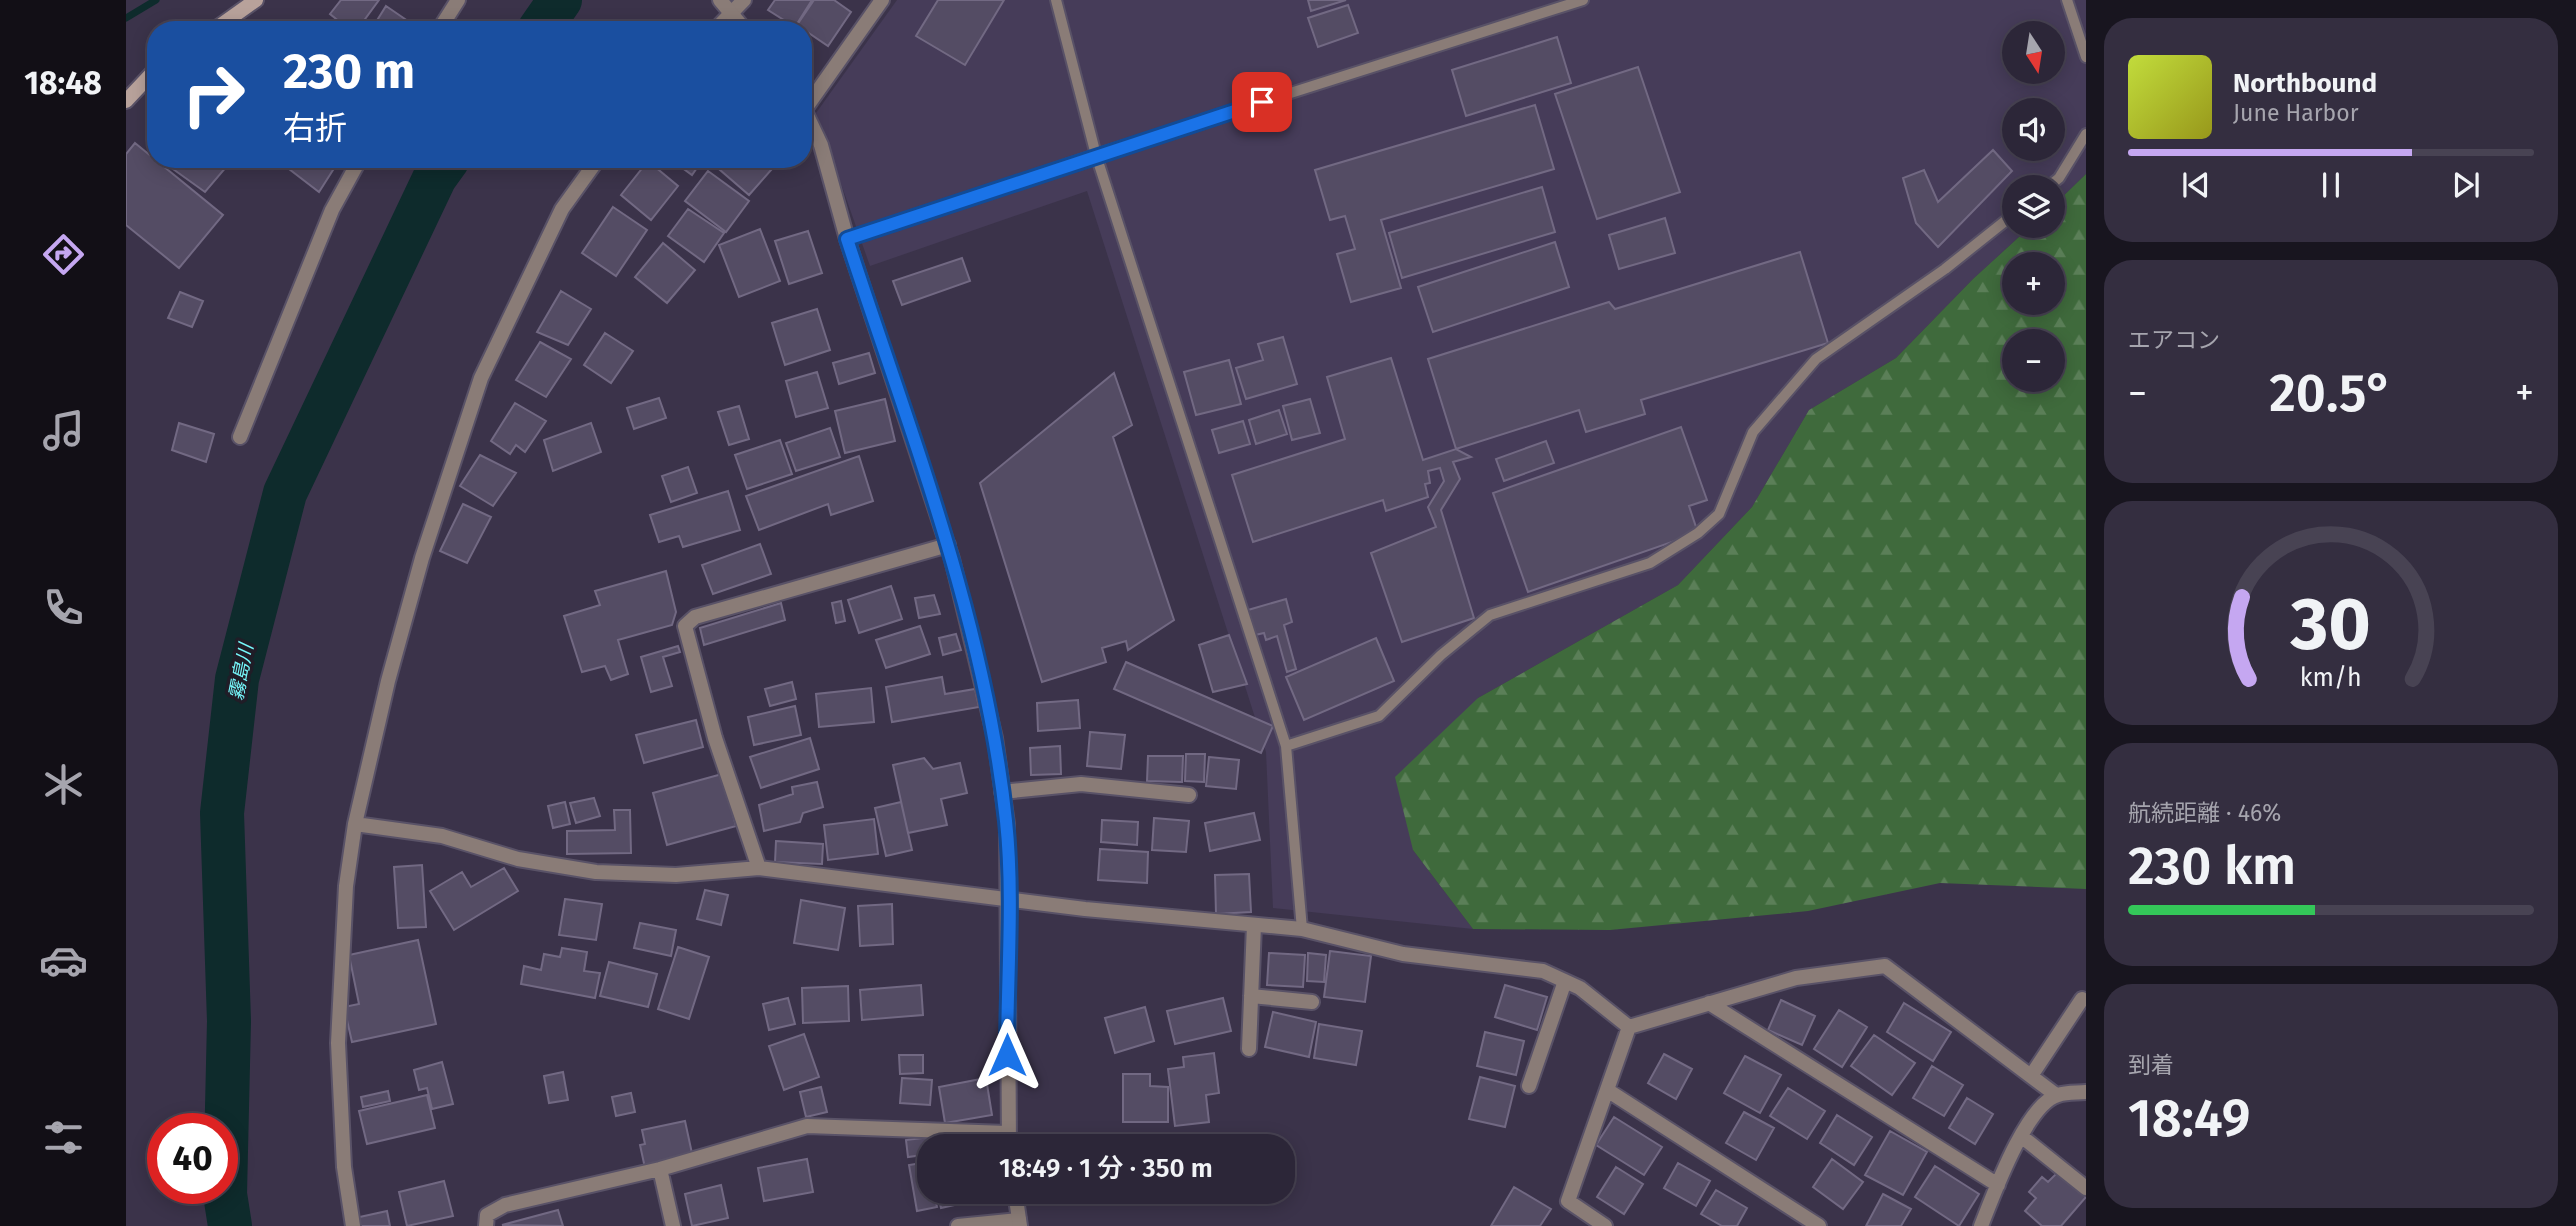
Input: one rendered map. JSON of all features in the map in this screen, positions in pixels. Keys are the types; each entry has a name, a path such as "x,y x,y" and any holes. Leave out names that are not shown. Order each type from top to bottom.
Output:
{"main road":[{"path":"227,21 256,0"},
{"path":"126,100 147,78"}],"street":[{"path":"445,21 458,0"},
{"path":"720,0 738,21"},
{"path":"725,21 744,0"},
{"path":"812,97 883,0"},
{"path":"812,125 821,145 847,239 948,545 995,738 1007,824 1008,1134"},
{"path":"240,437 332,210 355,168"},
{"path":"353,1226 344,1167 338,1043 346,886 355,824 388,681 422,558 481,377 562,209 592,168"},
{"path":"759,868 715,738 685,626 695,617 948,545"},
{"path":"1002,792 1081,784 1189,795"},
{"path":"355,824 442,836 518,859 596,872 676,875 759,868 1007,898 1302,929 1403,954 1543,971 1580,988 1629,1027"},
{"path":"1249,1049 1254,925"},
{"path":"1629,1027 1796,978 1885,966 2056,1095"},
{"path":"1529,1086 1565,981"},
{"path":"1251,996 1312,1002"},
{"path":"2031,1076 2082,999"},
{"path":"1709,1003 1998,1185"},
{"path":"1605,1226 1569,1201 1629,1027"},
{"path":"1607,1090 1819,1226"},
{"path":"1981,1226 2021,1136 2039,1109 2056,1095 2086,1092"},
{"path":"486,1226 487,1214 505,1205 660,1169 807,1126 922,1134"},
{"path":"2021,1136 2086,1188"},
{"path":"660,1169 673,1226"},
{"path":"958,1226 1020,1223 1017,1204"}],"lane":[{"path":"1056,0 1096,155 1286,746 1302,929"},
{"path":"847,239 1096,155 1583,0"},
{"path":"2067,0 2086,57"},
{"path":"2061,175 2086,134"},
{"path":"1286,746 1378,716 1441,655 1490,615 1650,563 1698,533 1719,514 1752,432 1816,359 1945,269 2002,224"}],"shaded area":[{"path":"897,0 2086,0 2086,174 2065,194 2065,175 2002,175 2002,238 2018,238 1973,279 1896,358 1809,410 1752,507 1678,585 1478,698 1413,850 1473,929 1273,908 1266,752 1087,191 870,266 816,113"}],"green space":[{"path":"2086,174 2086,889 1940,883 1808,911 1610,930 1473,929 1413,850 1395,777 1478,698 1678,585 1752,507 1809,410 1896,358 2002,252 2002,315 2065,315 2065,252 2003,252 2018,238 2065,238 2065,194"}],"building":[{"path":"341,0 379,0 364,21 339,21 330,14"},
{"path":"775,0 812,0 799,21 785,21 768,10"},
{"path":"814,0 834,0 851,12 828,46 812,35 812,21 800,21"},
{"path":"938,0 1004,0 965,65 916,36"},
{"path":"1308,0 1346,0 1311,11"},
{"path":"1348,5 1358,33 1318,47 1308,18"},
{"path":"386,6 408,21 377,21"},
{"path":"1557,37 1571,83 1466,116 1452,70"},
{"path":"1638,67 1680,192 1597,219 1555,94"},
{"path":"1535,105 1554,169 1381,220 1401,288 1351,302 1337,254 1355,249 1345,216 1330,220 1315,170"},
{"path":"135,143 147,153 147,168 166,168 223,215 179,268 126,225 126,154"},
{"path":"1993,150 2012,171 2008,175 2002,175 2002,181 1938,247 1916,223 1903,178 1924,170 1938,202"},
{"path":"172,168 225,168 205,192"},
{"path":"288,168 334,168 319,192"},
{"path":"642,168 656,168 678,186 651,220 621,195"},
{"path":"682,168 697,168 692,175"},
{"path":"718,168 773,168 749,195"},
{"path":"708,171 749,201 726,232 685,201"},
{"path":"1542,187 1555,232 1402,278 1389,233"},
{"path":"613,207 647,230 616,276 582,253"},
{"path":"688,209 724,233 704,262 668,236"},
{"path":"1665,218 1675,253 1619,269 1609,235"},
{"path":"760,229 780,281 739,297 719,245"},
{"path":"808,231 822,273 789,284 775,241"},
{"path":"1555,242 1569,287 1433,332 1418,287"},
{"path":"663,243 695,270 667,303 635,277"},
{"path":"1800,252 1828,343 1641,400 1645,414 1586,432 1579,410 1456,449 1428,359 1609,302 1615,309"},
{"path":"962,258 970,281 902,305 893,281"},
{"path":"561,291 591,309 568,345 537,332"},
{"path":"180,292 203,301 192,327 168,318"},
{"path":"817,309 830,350 785,365 772,323"},
{"path":"605,333 633,351 611,383 584,365"},
{"path":"1283,337 1297,384 1246,399 1236,368 1263,360 1258,344"},
{"path":"540,342 571,359 546,397 516,380"},
{"path":"869,353 875,373 839,384 833,363"},
{"path":"1391,358 1423,460 1456,449 1471,457 1453,462 1460,479 1441,510 1474,618 1402,642 1371,553 1436,527 1428,507 1444,481 1440,468 1428,471 1430,483 1425,484 1428,497 1386,511 1383,500 1253,542 1232,475 1345,439 1327,377"},
{"path":"1229,360 1241,404 1196,415 1184,372"},
{"path":"817,372 828,408 796,417 786,381"},
{"path":"1114,373 1132,425 1113,437 1174,620 1128,650 1126,641 1102,648 1106,662 1042,682 980,483"},
{"path":"659,398 666,418 634,429 627,408"},
{"path":"885,399 895,441 845,453 835,411"},
{"path":"1310,399 1320,433 1292,440 1283,406"},
{"path":"515,403 546,421 525,452 516,445 510,454 491,441"},
{"path":"739,406 749,439 729,445 718,412"},
{"path":"1279,410 1287,434 1256,444 1249,420"},
{"path":"1243,421 1250,444 1219,453 1212,430"},
{"path":"179,423 214,434 206,462 172,450"},
{"path":"591,423 601,452 553,471 544,440"},
{"path":"1681,427 1707,500 1689,506 1698,533 1528,592 1493,493"},
{"path":"830,428 840,457 796,471 786,443"},
{"path":"780,440 792,474 747,489 735,455"},
{"path":"1546,441 1554,463 1504,481 1496,459"},
{"path":"480,455 516,473 493,506 460,486"},
{"path":"859,456 873,501 831,515 828,504 759,530 746,496"},
{"path":"688,467 697,493 671,502 662,476"},
{"path":"728,491 740,530 683,547 679,536 659,542 650,515"},
{"path":"463,504 491,517 467,563 440,551"},
{"path":"760,544 771,574 713,594 702,565"},
{"path":"666,571 676,612 672,625 618,640 628,674 611,680 605,666 582,672 564,616 600,605 595,591"},
{"path":"891,586 902,619 859,633 848,600"},
{"path":"934,595 940,614 919,618 915,598"},
{"path":"1286,599 1292,622 1284,625 1296,669 1287,672 1277,636 1266,640 1264,633 1255,635 1248,610"},
{"path":"841,601 845,621 836,623 832,603"},
{"path":"781,603 785,620 704,645 700,628"},
{"path":"920,626 930,654 886,668 876,640"},
{"path":"956,634 961,650 943,655 939,638"},
{"path":"1229,635 1247,684 1213,692 1199,645"},
{"path":"1376,638 1394,681 1304,720 1286,677"},
{"path":"678,646 680,652 663,657 672,686 651,692 641,657"},
{"path":"1126,662 1273,726 1261,753 1114,689"},
{"path":"942,677 945,694 975,689 979,707 892,722 886,687"},
{"path":"792,682 796,699 770,706 765,689"},
{"path":"871,688 874,722 819,727 816,694"},
{"path":"1078,700 1080,728 1038,731 1037,703"},
{"path":"795,706 801,735 754,745 748,717"},
{"path":"696,720 703,747 644,763 636,735"},
{"path":"1090,732 1125,735 1121,769 1087,766"},
{"path":"810,738 819,769 761,788 750,757"},
{"path":"1060,746 1061,774 1031,775 1030,748"},
{"path":"1186,754 1205,754 1204,782 1185,781"},
{"path":"1148,756 1183,756 1182,782 1147,781"},
{"path":"1209,757 1239,760 1236,789 1206,786"},
{"path":"924,758 933,769 960,763 967,793 941,799 947,825 908,833 893,765"},
{"path":"722,774 736,826 667,845 653,793"},
{"path":"817,782 823,807 803,813 800,822 764,831 759,805 793,794 792,787"},
{"path":"594,798 600,816 576,823 570,803"},
{"path":"565,802 570,824 553,828 548,806"},
{"path":"901,802 912,850 886,856 875,808"},
{"path":"614,810 630,810 631,853 567,854 567,831 615,830"},
{"path":"1254,813 1260,840 1210,851 1205,823"},
{"path":"1154,818 1189,821 1186,852 1152,850"},
{"path":"874,819 878,854 828,860 824,825"},
{"path":"1102,820 1138,822 1137,845 1101,842"},
{"path":"776,841 823,844 822,864 775,862"},
{"path":"1100,849 1148,852 1147,883 1098,880"},
{"path":"422,865 426,927 398,928 394,867"},
{"path":"504,868 518,891 454,930 430,891 462,872 471,887"},
{"path":"1249,874 1251,912 1216,914 1215,875"},
{"path":"705,890 728,895 721,925 697,919"},
{"path":"565,899 602,904 596,940 559,935"},
{"path":"801,900 845,908 838,950 794,943"},
{"path":"892,904 893,944 860,946 858,906"},
{"path":"640,923 676,930 671,956 634,948"},
{"path":"418,940 436,1024 352,1042 344,1007 359,1004 349,955"},
{"path":"678,947 709,957 689,1019 658,1009"},
{"path":"562,948 587,952 584,971 600,973 595,998 521,984 524,966 541,970 544,954 560,957"},
{"path":"1330,951 1371,956 1365,1002 1324,997"},
{"path":"1269,953 1305,955 1303,987 1267,985"},
{"path":"1308,953 1326,955 1324,982 1307,981"},
{"path":"609,962 657,974 648,1007 600,996"},
{"path":"921,985 923,1015 862,1020 860,990"},
{"path":"1505,985 1547,997 1537,1030 1495,1017"},
{"path":"848,986 849,1021 803,1023 802,988"},
{"path":"788,998 795,1024 769,1030 763,1004"},
{"path":"1223,998 1231,1031 1175,1044 1167,1011"},
{"path":"1781,1000 1815,1016 1802,1045 1768,1030"},
{"path":"1904,1003 1951,1032 1933,1061 1887,1032"},
{"path":"1145,1007 1154,1041 1115,1053 1105,1018"},
{"path":"1839,1010 1867,1027 1842,1067 1814,1049"},
{"path":"1273,1012 1316,1022 1309,1057 1265,1047"},
{"path":"1319,1024 1362,1031 1356,1065 1314,1058"},
{"path":"1485,1032 1524,1041 1516,1075 1477,1066"},
{"path":"804,1034 819,1077 784,1090 769,1046"},
{"path":"1874,1035 1915,1063 1892,1095 1851,1066"},
{"path":"1214,1053 1219,1093 1206,1095 1209,1122 1175,1126 1168,1069 1184,1067 1183,1057"},
{"path":"1664,1054 1692,1069 1676,1099 1648,1083"},
{"path":"899,1055 923,1055 923,1073 900,1074"},
{"path":"1745,1056 1781,1075 1760,1113 1724,1093"},
{"path":"442,1062 453,1104 432,1109 427,1088 419,1090 414,1070"},
{"path":"1932,1066 1963,1085 1944,1116 1913,1098"},
{"path":"563,1072 568,1100 549,1103 544,1076"},
{"path":"1123,1074 1150,1074 1150,1086 1168,1087 1168,1122 1123,1122"},
{"path":"1480,1077 1515,1086 1505,1127 1469,1119"},
{"path":"902,1078 932,1080 930,1105 900,1103"},
{"path":"986,1078 992,1115 945,1123 939,1087"},
{"path":"821,1087 827,1112 806,1117 800,1092"},
{"path":"1788,1088 1825,1111 1807,1139 1770,1116"},
{"path":"388,1091 390,1101 363,1107 361,1097"},
{"path":"631,1093 635,1112 616,1116 612,1097"},
{"path":"427,1095 435,1128 367,1144 359,1111"},
{"path":"1967,1098 1993,1114 1975,1144 1949,1128"},
{"path":"1744,1112 1774,1128 1756,1160 1726,1143"},
{"path":"1837,1115 1872,1137 1854,1165 1820,1143"},
{"path":"1614,1117 1662,1147 1644,1175 1596,1145"},
{"path":"685,1121 693,1158 645,1168 640,1145 645,1144 642,1130"},
{"path":"1890,1131 1927,1152 1903,1195 1865,1175"},
{"path":"917,1139 917,1156 908,1157 906,1140"},
{"path":"807,1159 813,1192 764,1201 758,1168"},
{"path":"1832,1159 1863,1182 1843,1209 1813,1187"},
{"path":"1678,1163 1710,1181 1696,1206 1664,1188"},
{"path":"917,1164 917,1204 936,1204 937,1207 917,1211 909,1165"},
{"path":"1935,1166 1979,1194 1959,1226 1915,1197"},
{"path":"1616,1167 1643,1184 1624,1214 1597,1197"},
{"path":"2057,1173 2086,1197 2061,1226 2042,1226 2025,1211 2036,1198 2029,1192 2042,1177 2048,1182"},
{"path":"444,1181 453,1216 407,1226 399,1192"},
{"path":"721,1185 728,1218 692,1226 685,1194"},
{"path":"1514,1187 1551,1209 1540,1226 1491,1226"},
{"path":"1716,1190 1747,1208 1737,1226 1722,1226 1701,1214"},
{"path":"1883,1194 1911,1209 1901,1226 1866,1226"},
{"path":"940,1204 959,1204 941,1208"},
{"path":"558,1210 563,1226 502,1225"},
{"path":"387,1211 390,1226 357,1226 355,1218"}],"waterway":[{"path":"126,18 156,0"},
{"name":"霧島川","path":"545,21 560,0"},
{"name":"霧島川","path":"230,1226 225,1194 229,1021 222,813 237,679 285,493 442,168"}],"route":[{"path":"1007,1055 1007,824 995,738 952,559 847,239 1262,102"}]}
